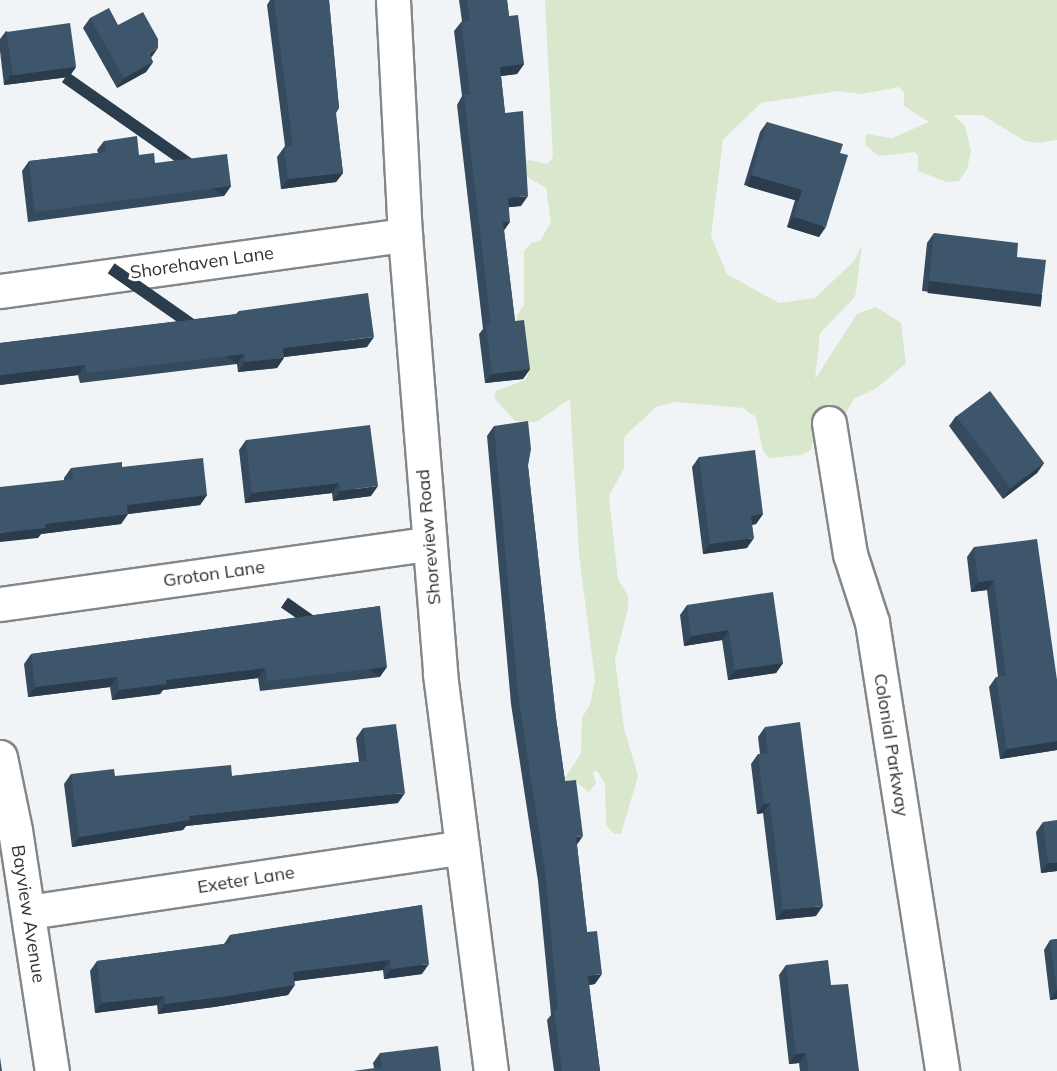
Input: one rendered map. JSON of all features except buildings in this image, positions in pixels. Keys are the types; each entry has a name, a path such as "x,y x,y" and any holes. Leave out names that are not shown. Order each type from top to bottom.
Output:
{"street":[{"name":"Shoreview Road","path":"393,0 405,235 440,674 491,1071"},
{"name":"Shorehaven Lane","path":"0,291 405,235"},
{"name":"Colonial Parkway","path":"829,423 850,555 872,622 942,1071"},
{"name":"Groton Lane","path":"0,604 429,544"},
{"name":"Bayview Avenue","path":"0,757 29,912 52,1071"},
{"name":"Exeter Lane","path":"29,912 462,847"}],"green space":[{"path":"545,0 1057,0 1057,140 1038,143 1025,141 982,115 953,115 965,126 971,151 967,169 959,181 947,182 918,171 918,155 914,152 879,156 865,145 866,134 892,138 929,122 904,106 904,93 899,87 862,94 838,91 761,103 723,140 711,236 727,274 779,303 815,298 854,261 862,245 855,297 820,333 815,379 857,314 876,307 901,323 906,363 877,388 854,399 844,416 832,416 818,423 811,450 802,455 769,458 763,451 756,417 743,408 675,402 656,407 624,437 624,468 609,496 618,579 628,596 628,609 615,659 624,728 638,776 621,834 614,834 606,825 605,784 597,771 593,772 596,783 589,792 574,780 563,781 581,753 582,718 590,704 595,681 579,554 570,399 536,422 527,422 515,421 494,398 496,391 525,380 528,375 525,348 516,325 517,315 524,305 524,251 531,243 540,241 551,222 546,188 511,167 501,166 529,160 547,164 553,157"}]}
